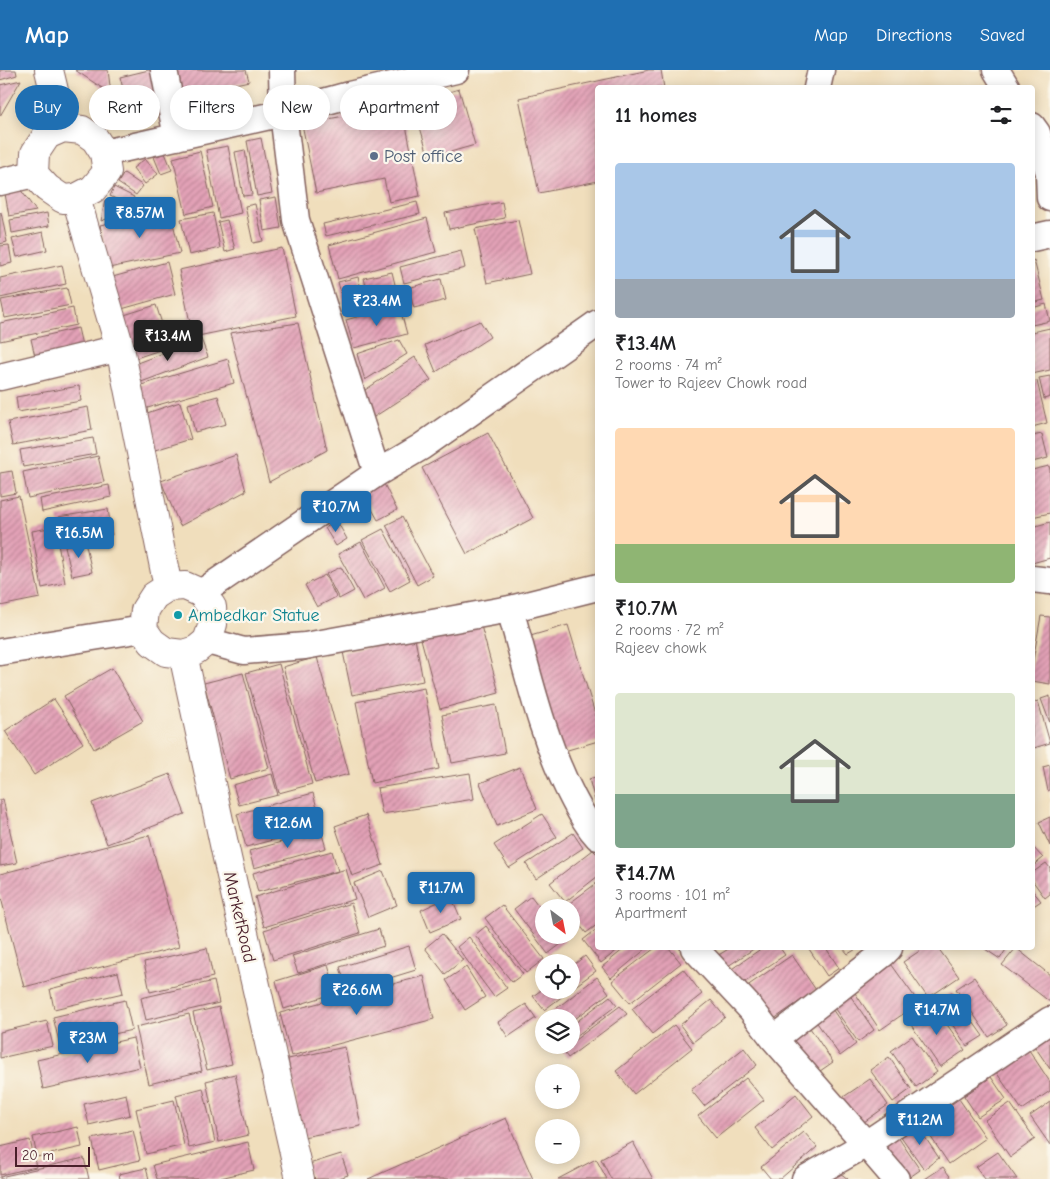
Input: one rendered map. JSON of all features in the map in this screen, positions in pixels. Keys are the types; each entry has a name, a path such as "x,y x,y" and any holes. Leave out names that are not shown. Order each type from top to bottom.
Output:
{"street":[{"path":"49,70 53,85"},
{"path":"164,70 177,137"},
{"path":"282,70 282,85"},
{"path":"330,100 453,70"},
{"path":"818,85 820,70"},
{"path":"996,70 1005,85"},
{"path":"104,153 263,118"},
{"path":"58,130 47,135 35,153 34,174 47,188 63,199 76,198 93,189 108,172 104,153 95,139 79,130"},
{"path":"285,130 296,220 377,473"},
{"path":"1035,130 1049,173 1050,198"},
{"path":"0,182 34,174"},
{"path":"76,198 120,348 168,587"},
{"path":"1035,237 1050,234"},
{"path":"201,593 377,473 420,447 595,326"},
{"path":"0,377 120,348"},
{"path":"1035,579 1050,581"},
{"path":"186,586 201,593 212,607 213,624 207,640 196,650 182,654 166,652 152,642 143,629 145,610 154,596 168,587 186,586"},
{"path":"207,640 244,651 305,646 510,609 595,588"},
{"path":"510,609 551,751 561,775 588,826 595,834"},
{"path":"0,652 143,629"},
{"name":"MarketRoad","path":"182,654 300,1179"},
{"path":"696,950 751,1009 774,1039 896,1179"},
{"path":"774,1039 887,950"},
{"path":"805,1179 866,1144 1050,1020"}],"building":[{"path":"0,70 16,70 17,75 0,80"},
{"path":"75,70 108,70 110,85 98,85"},
{"path":"153,70 157,85 122,85 120,77"},
{"path":"175,70 246,70 249,81 231,85 178,85"},
{"path":"649,70 661,70 664,85 595,85 595,182 539,193 519,98"},
{"path":"21,80 18,85 15,85 15,90 0,116 0,85"},
{"path":"459,89 475,145 429,158 421,130 457,130 457,90"},
{"path":"340,117 340,130 407,130 420,196 389,202 384,179 316,193 303,130 330,130 330,119"},
{"path":"261,138 272,193 257,196 247,141"},
{"path":"228,146 241,213 219,218 206,150"},
{"path":"245,150 252,195 243,196 235,152"},
{"path":"200,151 213,207 186,214 173,158"},
{"path":"165,153 172,170 161,174 154,157"},
{"path":"145,159 158,174 145,184 133,168"},
{"path":"124,173 143,186 136,195 118,183"},
{"path":"15,182 36,211 9,216 4,188"},
{"path":"114,187 134,197 130,206 110,196"},
{"path":"276,197 281,228 264,231 259,200"},
{"path":"105,200 126,207 124,213 101,221"},
{"path":"417,202 420,214 326,236 323,224"},
{"path":"502,202 505,218 449,229 445,213"},
{"path":"255,204 263,241 253,243 245,206"},
{"path":"170,210 180,253 109,268 100,225"},
{"path":"0,213 7,242 0,244"},
{"path":"47,213 49,226 12,233 10,220"},
{"path":"213,213 220,248 189,255 181,219"},
{"path":"427,218 436,252 338,279 329,245"},
{"path":"227,220 235,249 225,252 218,222"},
{"path":"518,220 530,274 487,283 475,229"},
{"path":"43,232 47,250 17,257 12,239"},
{"path":"9,245 12,263 0,266 0,246"},
{"path":"282,248 296,316 193,337 179,270"},
{"path":"461,251 465,268 404,283 400,267"},
{"path":"167,262 175,294 118,310 109,278"},
{"path":"1035,264 1044,300 1035,302"},
{"path":"62,265 66,284 0,298 0,278"},
{"path":"392,272 399,301 371,308 364,278"},
{"path":"358,277 367,311 347,316 338,282"},
{"path":"441,279 446,300 414,308 408,288"},
{"path":"67,288 71,305 5,318 1,300"},
{"path":"1046,304 1050,321 1035,324 1035,307"},
{"path":"156,305 165,333 129,345 121,316"},
{"path":"399,305 407,334 354,348 346,320"},
{"path":"73,308 76,325 0,341 0,323"},
{"path":"480,321 490,337 436,372 425,345"},
{"path":"298,323 327,450 269,482 230,333"},
{"path":"78,328 84,354 37,365 31,339"},
{"path":"1050,328 1050,370 1035,373 1035,331"},
{"path":"165,337 169,347 127,361 124,352"},
{"path":"201,339 208,357 136,384 129,366"},
{"path":"399,340 407,354 365,380 357,354"},
{"path":"415,357 431,380 374,417 359,394"},
{"path":"228,359 234,383 144,409 138,386"},
{"path":"1050,376 1050,397 1044,399 1039,378"},
{"path":"1035,381 1037,381 1047,423 1035,426"},
{"path":"79,386 81,401 18,412 16,397"},
{"path":"218,396 226,424 195,432 188,404"},
{"path":"180,402 191,439 155,450 144,414"},
{"path":"88,407 92,430 13,445 8,422"},
{"path":"488,433 533,518 467,554 422,468"},
{"path":"1042,434 1048,458 1035,461 1035,435"},
{"path":"93,438 96,454 23,467 20,450"},
{"path":"236,455 246,491 180,526 161,481"},
{"path":"98,456 104,482 28,498 23,472"},
{"path":"1049,466 1050,513 1035,516 1035,469"},
{"path":"12,471 16,493 0,496 0,473"},
{"path":"381,478 397,510 378,520 361,489"},
{"path":"109,485 111,497 42,512 40,499"},
{"path":"19,496 40,598 0,606 0,500"},
{"path":"108,509 112,535 62,543 58,517"},
{"path":"402,517 433,576 417,585 386,525"},
{"path":"337,521 347,539 336,546 325,528"},
{"path":"1050,522 1050,558 1035,562 1035,526"},
{"path":"55,527 65,583 42,588 32,531"},
{"path":"383,529 410,580 390,591 362,540"},
{"path":"85,541 92,572 72,576 65,546"},
{"path":"361,542 385,588 363,600 338,554"},
{"path":"341,567 354,591 339,599 326,574"},
{"path":"325,575 336,597 317,607 305,585"},
{"path":"1041,616 1050,617 1050,684 1035,682 1035,649"},
{"path":"480,622 499,693 440,709 421,639"},
{"path":"568,625 595,714 595,742 561,752 527,637"},
{"path":"415,638 423,681 352,695 343,652"},
{"path":"317,657 349,774 315,783 283,667"},
{"path":"279,664 312,784 279,793 246,673"},
{"path":"112,668 143,721 94,749 64,696"},
{"path":"243,673 269,768 230,779 204,683"},
{"path":"424,688 439,769 372,783 356,702"},
{"path":"1050,696 1050,723 1041,699"},
{"path":"54,699 83,743 34,775 5,731"},
{"path":"1038,701 1050,743 1035,748 1035,702"},
{"path":"496,705 505,753 452,763 442,715"},
{"path":"1050,765 1050,790 1048,791 1043,767"},
{"path":"520,767 537,809 497,826 480,783"},
{"path":"470,773 474,799 382,814 377,788"},
{"path":"170,774 185,814 107,844 92,803"},
{"path":"272,774 278,795 239,805 233,785"},
{"path":"595,777 595,801 589,779"},
{"path":"313,793 322,827 246,847 237,814"},
{"path":"3,799 17,863 0,866 0,800"},
{"path":"542,814 557,837 509,868 494,845"},
{"path":"366,815 383,865 352,876 335,826"},
{"path":"1050,817 1050,846 1039,822"},
{"path":"321,831 326,848 254,868 249,851"},
{"path":"573,833 583,848 536,879 526,864"},
{"path":"149,835 179,947 24,987 0,894 0,874"},
{"path":"1035,849 1043,858 1035,865"},
{"path":"593,850 595,852 595,878 569,899 563,899 550,883"},
{"path":"332,851 338,871 258,892 253,873"},
{"path":"1046,863 1050,868 1050,894 1045,898 1035,884 1035,871"},
{"path":"346,869 355,899 264,927 255,897"},
{"path":"383,871 397,905 368,917 354,883"},
{"path":"595,884 595,926 586,933 580,925 580,899 575,899"},
{"path":"1035,894 1041,901 1035,905"},
{"path":"451,896 461,919 430,932 421,910"},
{"path":"531,896 535,901 535,937 514,909"},
{"path":"351,903 360,933 273,960 264,930"},
{"path":"502,905 540,954 535,954 535,966 526,973 485,918"},
{"path":"486,926 523,974 512,982 475,935"},
{"path":"379,929 384,946 298,973 292,956"},
{"path":"595,930 595,950 617,950 601,963 583,940"},
{"path":"442,934 463,960 445,974 425,948"},
{"path":"469,937 507,988 494,997 457,947"},
{"path":"540,944 561,944 548,954"},
{"path":"409,946 416,970 347,991 340,967"},
{"path":"207,948 213,977 150,992 144,962"},
{"path":"623,950 645,950 611,978 602,967"},
{"path":"652,950 671,950 681,963 630,1003 612,981"},
{"path":"727,950 752,950 725,968 717,956"},
{"path":"759,950 781,950 785,955 736,988 726,973"},
{"path":"810,950 827,950 839,968 827,976"},
{"path":"845,950 855,950 848,954"},
{"path":"921,950 939,950 959,977 928,998 903,962"},
{"path":"986,950 1006,950 1000,959"},
{"path":"1014,950 1019,950 1050,975 1050,1002 1002,965"},
{"path":"792,955 816,990 764,1026 740,991"},
{"path":"585,956 596,971 580,983 580,960"},
{"path":"889,961 919,1003 880,1030 851,987"},
{"path":"328,965 336,993 284,1009 276,981"},
{"path":"466,967 485,997 465,1010 446,980"},
{"path":"683,969 702,994 652,1034 632,1009"},
{"path":"118,972 123,993 54,1009 50,989"},
{"path":"424,976 434,1019 291,1056 280,1013"},
{"path":"597,977 609,993 580,1015 580,1009 556,1009 569,999 580,999 580,990"},
{"path":"974,977 1007,1025 989,1037 956,989"},
{"path":"214,981 219,1003 146,1020 141,998"},
{"path":"847,991 874,1030 858,1042 830,1002"},
{"path":"952,992 983,1036 967,1046 937,1002"},
{"path":"610,996 617,1005 580,1033 580,1019"},
{"path":"535,999 559,999 545,1009 543,1009"},
{"path":"125,1000 132,1030 60,1046 53,1017"},
{"path":"711,1000 725,1017 693,1042 680,1025"},
{"path":"828,1003 856,1044 840,1056 811,1014"},
{"path":"526,1004 535,1017 535,1019 508,1037 498,1022"},
{"path":"933,1005 965,1050 940,1067 909,1022"},
{"path":"620,1006 627,1014 580,1049 580,1036"},
{"path":"219,1007 232,1064 207,1070 193,1013"},
{"path":"189,1014 202,1071 149,1084 136,1027"},
{"path":"47,1021 53,1046 0,1058 0,1032"},
{"path":"806,1022 833,1062 810,1078 783,1038"},
{"path":"674,1025 692,1048 634,1094 616,1071"},
{"path":"1050,1032 1050,1069 1033,1044"},
{"path":"912,1036 937,1072 916,1087 891,1051"},
{"path":"133,1038 140,1067 43,1089 37,1060"},
{"path":"345,1047 361,1126 303,1137 288,1059"},
{"path":"1027,1047 1050,1082 1050,1091 1022,1110 994,1069"},
{"path":"744,1048 757,1065 704,1106 691,1090"},
{"path":"565,1054 573,1054 568,1058"},
{"path":"889,1057 911,1089 893,1102 870,1070"},
{"path":"235,1074 248,1135 219,1142 206,1081"},
{"path":"991,1077 1006,1099 978,1117 964,1096"},
{"path":"746,1078 764,1100 716,1138 698,1116"},
{"path":"870,1079 888,1105 857,1127 839,1100"},
{"path":"203,1088 215,1142 189,1148 176,1095"},
{"path":"126,1094 130,1115 89,1125 84,1104"},
{"path":"796,1094 813,1116 772,1150 755,1128"},
{"path":"959,1099 986,1138 949,1164 922,1124"},
{"path":"174,1100 184,1145 146,1154 136,1109"},
{"path":"1050,1102 1050,1145 1030,1116"},
{"path":"1010,1103 1035,1139 1010,1157 985,1120"},
{"path":"506,1118 533,1179 368,1179"},
{"path":"916,1124 939,1158 924,1169 900,1135"},
{"path":"78,1127 82,1147 37,1157 33,1137"},
{"path":"133,1130 140,1160 99,1170 92,1139"},
{"path":"804,1132 817,1147 780,1179 771,1179 761,1167"},
{"path":"896,1134 920,1170 907,1179 874,1149"},
{"path":"30,1140 36,1167 0,1175 0,1147"},
{"path":"248,1142 254,1170 216,1179 157,1179 153,1165"},
{"path":"633,1142 653,1179 611,1179 601,1159"},
{"path":"998,1152 1017,1179 985,1179 976,1167"},
{"path":"341,1154 348,1175 336,1179 311,1179 306,1165"},
{"path":"84,1158 89,1179 0,1179 0,1177"},
{"path":"596,1159 607,1179 558,1179"},
{"path":"943,1167 952,1179 925,1179"},
{"path":"146,1168 149,1179 120,1179 119,1174"},
{"path":"836,1170 848,1179 829,1179"}],"place":[{"name":"Post office","path":"374,156"},
{"name":"Ambedkar Statue","path":"178,615"}]}
